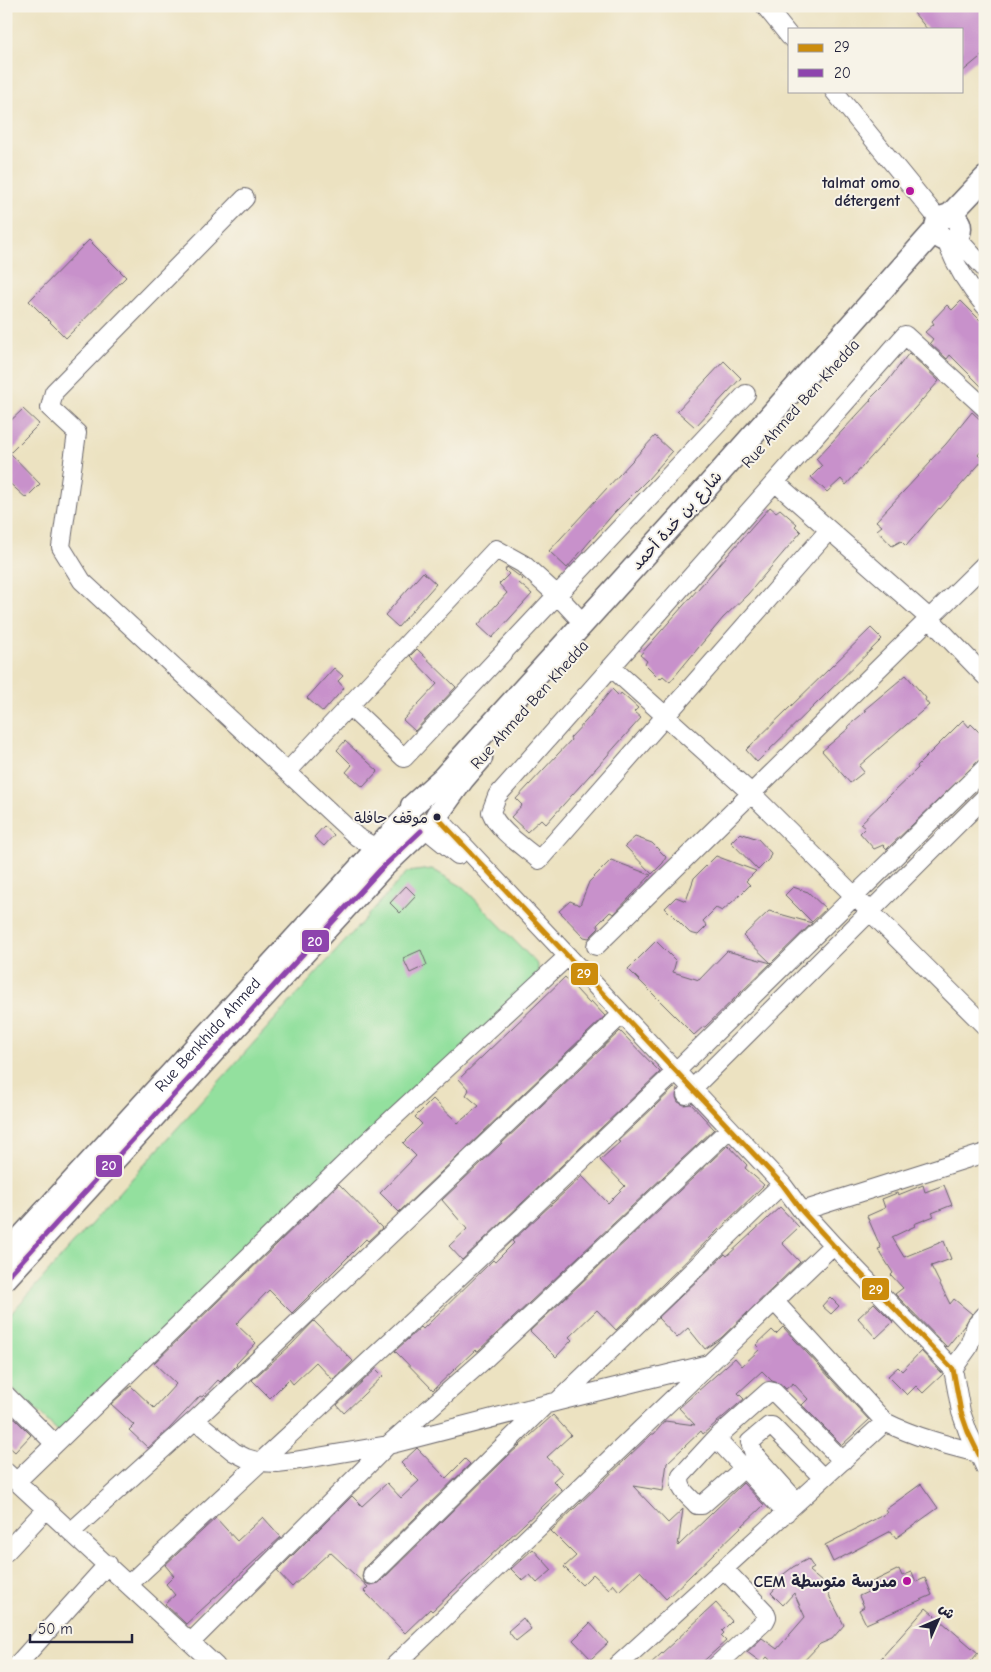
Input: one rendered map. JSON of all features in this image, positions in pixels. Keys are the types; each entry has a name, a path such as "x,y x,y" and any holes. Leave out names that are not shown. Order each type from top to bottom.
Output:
{"main road":[{"name":"شارع بن خدة أحمد","path":"424,819 443,778 707,487 948,228 985,178"},
{"name":"Rue Ahmed Ben Khedda","path":"424,819 463,778 948,228 985,199"},
{"name":"Rue Benkhida Ahmed","path":"6,1254 378,849 424,819"},
{"path":"6,1278 382,868 424,819"}],"street":[{"path":"765,6 788,35"},
{"path":"835,92 948,228 982,259 961,275"},
{"path":"245,198 54,392 50,408 77,434 61,547 82,582 357,837 378,849"},
{"path":"948,228 952,256 961,275 985,306"},
{"path":"829,530 539,860 494,820 491,812 497,796 905,335 985,408"},
{"path":"349,706 404,758 746,394"},
{"path":"775,482 929,618 985,676"},
{"path":"287,772 496,549 523,564 558,596 583,623"},
{"path":"596,946 985,564"},
{"path":"611,667 751,793 870,911 981,1016"},
{"path":"129,1584 673,1074 985,768"},
{"path":"689,1091 985,797"},
{"path":"424,819 564,960 953,1369 961,1412 981,1460"},
{"path":"564,960 615,1021 673,1074"},
{"path":"216,1666 12,1476 54,1443 366,1143 564,960"},
{"path":"72,1531 195,1420 615,1021"},
{"path":"191,1642 388,1445 485,1358 720,1126"},
{"path":"802,1211 985,1153"},
{"path":"372,1574 779,1187"},
{"path":"394,1666 833,1245"},
{"path":"775,1302 885,1422 904,1432 936,1442 981,1460"},
{"path":"953,1369 968,1348 976,1325 985,1315"},
{"path":"195,1420 234,1452 260,1462 277,1463 388,1445 710,1364"},
{"path":"744,1468 702,1505 697,1505 680,1487 681,1476 716,1438 769,1391 779,1396 843,1461"},
{"path":"6,1396 54,1443"},
{"path":"617,1666 885,1422"},
{"path":"791,1508 754,1454 750,1442 768,1426 772,1426 823,1478"},
{"path":"716,1438 744,1468 791,1508"},
{"path":"6,1552 47,1508"},
{"path":"16,1666 108,1564"},
{"path":"716,1666 767,1617 765,1612 724,1569"}],"green space":[{"path":"432,869 463,887 538,965 538,978 59,1432 6,1382 6,1319 407,872"}],"building":[{"path":"922,6 985,6 985,53 964,70 964,28 926,28 914,13"},
{"path":"89,240 126,277 66,338 29,301"},
{"path":"961,301 985,325 985,390 950,355 947,359 930,343 933,339 925,332 934,324 932,321 947,305 952,310"},
{"path":"909,353 939,381 846,485 841,479 827,492 811,477 822,466 816,459 887,382"},
{"path":"724,361 741,378 695,427 677,411"},
{"path":"23,409 39,424 10,453 40,484 26,498 6,480 6,425"},
{"path":"972,412 985,424 985,446 978,455 983,460 906,546 901,541 892,546 877,530 882,526 876,521 931,462"},
{"path":"655,436 672,452 614,513 567,568 549,551"},
{"path":"770,507 776,512 780,509 797,524 795,526 801,532 748,594 723,618 670,682 663,676 660,679 645,664 647,661 640,655"},
{"path":"507,567 523,579 519,583 532,594 492,638 478,625 507,593 499,584 509,574 505,570"},
{"path":"423,572 436,584 398,627 385,615"},
{"path":"871,628 882,639 757,762 746,750"},
{"path":"417,649 456,687 415,731 403,720 437,684 410,656"},
{"path":"334,668 343,676 338,681 344,688 323,712 307,698"},
{"path":"906,675 926,698 925,700 929,705 859,766 864,772 850,783 822,751 849,728 848,726 866,711 864,710"},
{"path":"612,689 619,696 621,693 638,708 634,712 641,718 546,824 541,819 527,832 511,817 522,805 516,799 571,740 570,738"},
{"path":"963,720 969,727 971,724 985,738 985,755 887,849 883,845 874,849 860,833 865,828 860,824 918,768 917,766"},
{"path":"345,741 378,771 363,787 346,772 352,765 337,750"},
{"path":"324,826 334,835 324,846 314,837"},
{"path":"740,833 758,839 771,853 769,859 758,870 731,842"},
{"path":"635,837 652,843 666,857 652,874 625,846"},
{"path":"716,856 756,871 746,881 750,885 740,895 722,911 716,908 703,921 707,926 698,935 690,933 665,908 676,897 686,901 694,878"},
{"path":"611,860 651,875 614,914 610,912 597,925 599,928 589,938 584,937 559,911 570,901 580,905 589,882"},
{"path":"406,886 416,896 400,913 390,903"},
{"path":"793,887 808,892 826,909 812,922 785,895"},
{"path":"769,911 812,923 771,963 743,936"},
{"path":"656,941 676,961 673,972 699,980 727,951 771,963 705,1027 694,1035 628,969"},
{"path":"421,950 427,965 410,973 403,958"},
{"path":"565,977 589,1003 591,1001 605,1016 399,1212 380,1193 416,1156 403,1143 422,1124 415,1117 433,1099 458,1123 479,1106 466,1095 469,1090 459,1079"},
{"path":"620,1031 660,1072 462,1260 449,1246 467,1229 442,1200"},
{"path":"674,1088 677,1089 676,1097 678,1102 684,1105 691,1104 714,1129 478,1351 475,1350 433,1390 395,1351 421,1327 423,1329 493,1260 495,1262 514,1243 512,1241 582,1176 608,1203 625,1186 600,1160"},
{"path":"728,1145 747,1165 745,1168 764,1185 616,1330 597,1310 569,1337 572,1340 556,1357 530,1331"},
{"path":"339,1184 382,1228 368,1241 366,1239 292,1313 269,1290 236,1324 256,1343 220,1382 218,1380 202,1397 200,1396 148,1448 129,1430 134,1425 111,1404 131,1386 154,1408 176,1384 154,1363"},
{"path":"923,1185 925,1192 944,1185 952,1205 932,1213 934,1216 914,1224 915,1226 892,1237 904,1257 944,1241 951,1259 931,1266 950,1304 954,1299 972,1314 947,1347 895,1294 903,1288 891,1275 893,1273 878,1249 881,1248 867,1216 885,1208 882,1199"},
{"path":"780,1207 799,1227 782,1243 800,1262 721,1338 705,1349 688,1328 677,1338 658,1318 725,1254 727,1256"},
{"path":"830,1297 839,1306 831,1314 822,1306"},
{"path":"874,1303 893,1322 876,1338 858,1318"},
{"path":"314,1321 353,1361 333,1380 316,1362 293,1384 289,1379 270,1398 252,1380 291,1345"},
{"path":"783,1327 869,1420 842,1445 802,1405 808,1399 793,1383 786,1389 781,1384 772,1381 762,1371 738,1393 744,1399 703,1434 701,1431 667,1463 663,1491 633,1486 668,1523 683,1509 678,1546 743,1483 764,1505 666,1599 640,1571 619,1591 613,1584 609,1589 593,1574 582,1585 564,1567 576,1556 551,1531 654,1434 665,1421 695,1425 679,1408 735,1358 742,1366 760,1349 756,1345 772,1330 776,1334"},
{"path":"921,1351 943,1374 923,1393 916,1386 907,1395 888,1376 898,1367 902,1371"},
{"path":"376,1369 383,1376 344,1413 337,1405"},
{"path":"6,1410 31,1435 15,1452 6,1444"},
{"path":"553,1415 571,1435 547,1457 562,1473 553,1481 561,1489 432,1611 430,1609 405,1633 364,1591 368,1587 330,1552 292,1587 277,1571 352,1496 362,1506 387,1483 401,1498 419,1481 401,1463 417,1448 446,1478 465,1459 470,1464 364,1568 362,1577 365,1583 370,1585 379,1583 508,1456"},
{"path":"921,1484 938,1508 896,1538 891,1531 833,1562 825,1545 887,1513 885,1510"},
{"path":"263,1517 281,1537 186,1624 165,1604 175,1595 166,1584 174,1576 165,1565 216,1518 237,1541"},
{"path":"533,1549 552,1570 537,1583 530,1575 523,1581 511,1569"},
{"path":"808,1559 814,1568 809,1571 822,1582 844,1625 832,1639 820,1644 799,1666 777,1666 767,1657 762,1663 747,1652 762,1638 777,1649 805,1617 794,1593 783,1605 771,1593 783,1580 780,1577"},
{"path":"899,1569 902,1576 912,1572 916,1582 925,1578 932,1595 866,1624 859,1610 864,1607 859,1596 870,1591 866,1585"},
{"path":"716,1603 732,1621 722,1631 724,1633 721,1636 726,1641 698,1666 693,1666 689,1661 684,1666 648,1666"},
{"path":"926,1608 978,1653 967,1666 874,1666"},
{"path":"523,1618 531,1629 516,1641 508,1631"},
{"path":"590,1623 608,1643 591,1659 573,1640"}],"transit line":[{"name":"29","path":"437,817 782,1184 802,1211 833,1245 953,1369 961,1412 968,1432 985,1467"},
{"name":"20","path":"6,1278 381,869 421,831"}],"place":[{"name":"talmat omo détergent","path":"910,191"},
{"name":"موقف حافلة","path":"437,817"},
{"name":"CEM مدرسة متوسطة","path":"907,1581"}]}
